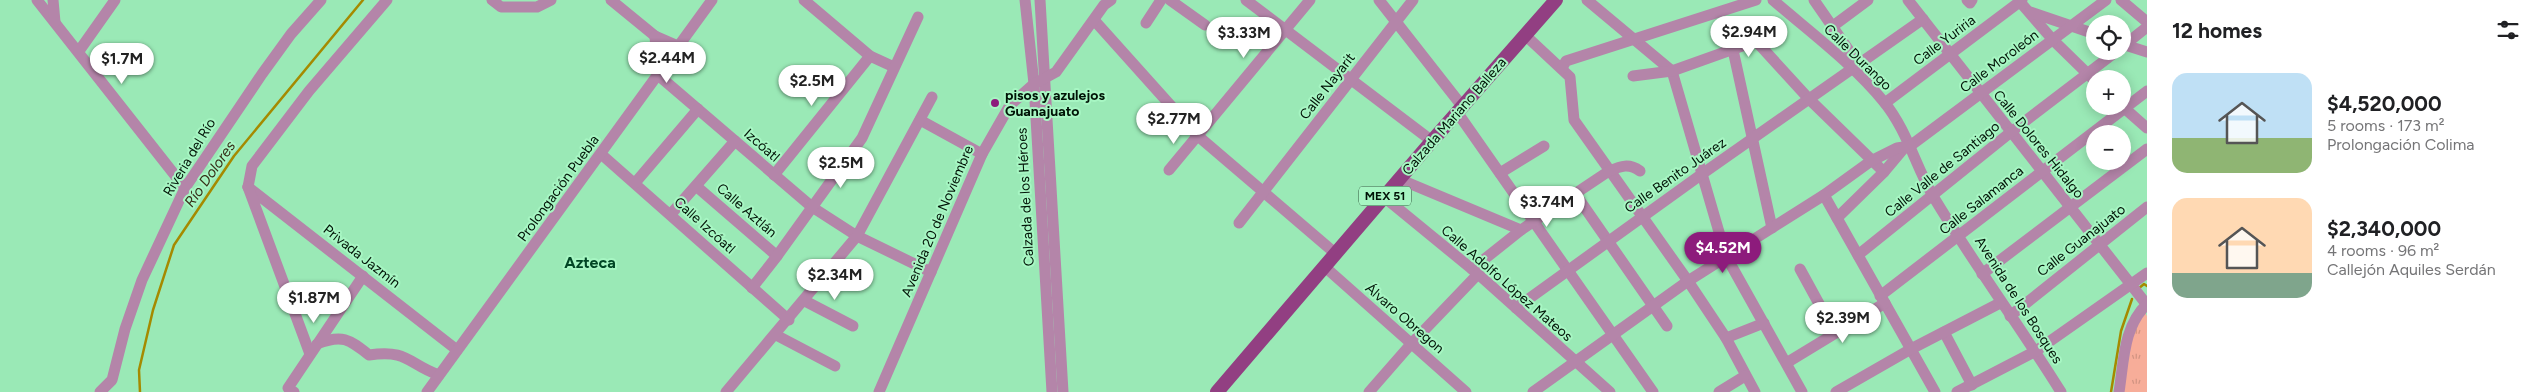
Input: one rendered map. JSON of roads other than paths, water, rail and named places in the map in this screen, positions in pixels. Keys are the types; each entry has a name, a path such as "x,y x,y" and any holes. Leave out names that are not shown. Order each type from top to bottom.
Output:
{"main road":[{"name":"Calzada Mariano Balleza","path":"1217,392 1432,140 1556,0"}],"street":[{"path":"36,0 79,51 185,188"},
{"path":"52,0 54,22"},
{"path":"79,51 115,0"},
{"name":"Riveria del Río","path":"100,392 112,380 125,329 142,280 185,188 262,74 291,34 321,0"},
{"path":"310,354 248,187 252,166 309,91 388,0"},
{"path":"492,0 501,7 537,7 551,0"},
{"path":"611,0 655,36 678,46"},
{"name":"Prolongación Puebla","path":"427,392 712,0"},
{"path":"804,0 870,56 894,68"},
{"name":"Calzada de los Héroes","path":"1025,0 1039,81 1063,392"},
{"name":"Calzada de los Héroes","path":"1040,0 1039,81 1052,392"},
{"path":"1146,23 1161,0"},
{"path":"1170,0 1205,25"},
{"path":"1246,0 1432,140"},
{"path":"1169,170 1310,0"},
{"path":"1379,0 1397,21 1460,109 1500,173 1569,270 1612,336 1653,392"},
{"name":"Calle Nayarit","path":"1239,223 1414,0"},
{"path":"1587,0 1672,71 1726,256 1788,362 1802,392"},
{"path":"1562,68 1566,62 1756,0"},
{"name":"Calle Durango","path":"1773,0 1856,67 1885,103 1908,146"},
{"path":"1814,0 1856,67"},
{"path":"1832,26 1868,0"},
{"name":"Calle Dolores Hidalgo","path":"1908,0 2147,305"},
{"name":"Calle Moroleón","path":"1908,146 1981,95 2106,0"},
{"path":"2121,0 2147,22"},
{"path":"2021,1 2052,40 2086,73"},
{"name":"Calle Yuriria","path":"1885,103 2021,1"},
{"name":"Avenida 20 de Noviembre","path":"879,392 982,154 1010,105 1039,81 1056,72 1107,2"},
{"path":"2029,12 2086,30"},
{"path":"752,288 862,138 918,17"},
{"name":"Calle Benito Juárez","path":"1516,308 1702,174 1923,19"},
{"path":"1094,20 1198,136 1336,254"},
{"name":"Calle Valle de Santiago","path":"2131,40 2147,27"},
{"path":"1525,35 1570,77 1574,120 1688,281 1726,338 1745,376 1756,392"},
{"path":"655,36 658,75"},
{"path":"1632,76 1672,71 1756,41 1809,99 1884,172"},
{"path":"2131,49 2147,52"},
{"path":"1733,50 1751,140 1772,228"},
{"path":"774,174 870,56"},
{"name":"Calle Valle de Santiago","path":"2099,70 2109,60"},
{"name":"Izcóatl","path":"658,75 812,207 857,236 932,272"},
{"name":"Calle Valle de Santiago","path":"1858,255 2011,132 2086,81"},
{"name":"Calle Salamanca","path":"2131,102 2147,91"},
{"path":"726,392 805,301 857,236 932,97"},
{"path":"635,183 698,109"},
{"path":"2131,114 2147,128"},
{"name":"Calle Salamanca","path":"1788,362 1836,333 1883,299 1959,236 2113,115"},
{"path":"920,120 982,154"},
{"path":"671,214 735,141"},
{"path":"1500,173 1544,146"},
{"path":"1533,392 1726,256 1824,195 1872,161 1897,148 1908,146"},
{"path":"1836,218 1908,146"},
{"name":"Avenida de los Bosques","path":"1908,146 1933,196 2000,303 2036,351 2061,392"},
{"path":"1982,274 2147,149"},
{"name":"Calle Izcóatl","path":"601,154 789,320"},
{"path":"1369,392 1475,272 1521,230 1576,195 1609,171 1623,165 1635,167 1640,171"},
{"path":"1399,179 1521,230"},
{"name":"Calle Aztlán","path":"696,186 777,256"},
{"name":"Privada Jazmín","path":"248,187 457,350"},
{"path":"1576,195 1667,326"},
{"path":"1824,195 1935,392"},
{"name":"Calle Adolfo López Mateos","path":"1384,197 1475,272 1575,363 1610,392"},
{"name":"Calle Guanajuato","path":"2010,316 2147,207"},
{"name":"Álvaro Obregon","path":"1325,267 1466,392"},
{"path":"1800,269 1836,333"},
{"path":"1957,392 2036,351 2147,272"},
{"path":"294,392 288,388 363,276"},
{"path":"805,301 853,326"},
{"path":"1836,392 1911,349 2000,303"},
{"path":"2119,392 2128,336 2134,319 2147,305"},
{"path":"1726,338 1764,323"},
{"path":"1944,332 1972,385"},
{"path":"776,335 834,366"},
{"path":"317,344 332,338 351,340 369,355 388,352 409,358 426,370 440,376"},
{"path":"1719,392 1745,376"}],"waterway":[{"name":"Río Dolores","path":"140,392 139,370 153,310 174,245 234,156 363,0"},
{"path":"2138,289 2144,284 2147,286"},
{"path":"2111,392 2121,331 2132,299"}],"place":[{"name":"pisos y azulejos Guanajuato","path":"995,103"}],"district":[{"name":"Azteca","path":"590,262"}]}
